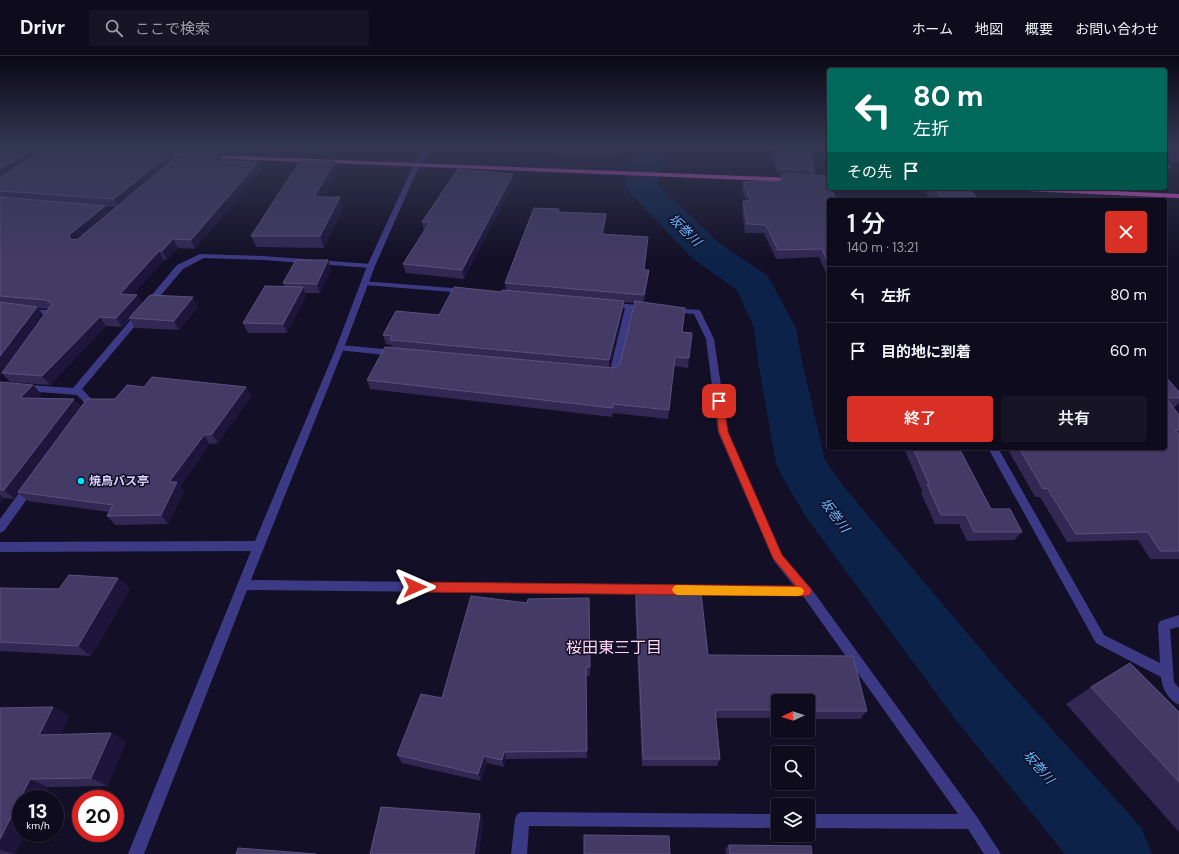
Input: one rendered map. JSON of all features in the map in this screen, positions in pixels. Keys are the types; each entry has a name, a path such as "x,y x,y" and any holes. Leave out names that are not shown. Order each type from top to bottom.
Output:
{"highway":[{"path":"1063,190 1179,196"}],"street":[{"path":"136,854 243,585 340,348 371,266 409,184"},
{"path":"76,391 180,267 203,256 263,258 371,266"},
{"path":"365,282 474,292"},
{"path":"599,303 697,312 710,339 723,432 778,558 806,591 972,822 993,854"},
{"path":"598,372 614,373 630,306"},
{"path":"0,307 53,312 44,325"},
{"path":"340,348 402,354"},
{"path":"2,384 80,392 91,404 82,416"},
{"path":"994,450 1100,639 1167,673"},
{"path":"0,528 36,478"},
{"path":"0,547 259,546"},
{"path":"243,585 806,591"},
{"path":"1179,621 1164,624 1168,685 1179,698"},
{"path":"519,854 522,819 771,821"},
{"path":"815,821 972,822"}],"building":[{"path":"0,184 132,184 114,199 0,191"},
{"path":"143,184 239,184 191,240 173,239 162,251 159,251 120,294 137,295 116,318 100,317 42,376 2,373 52,304 46,300 0,296 0,197 105,206 69,235 71,240 78,239"},
{"path":"285,184 321,184 314,197 340,197 320,236 251,236"},
{"path":"448,184 508,184 462,270 403,264 430,222 422,222"},
{"path":"744,184 827,184 827,190 832,190 836,198 825,198 827,202 827,260 822,249 778,250 766,225 747,224 743,201 751,201"},
{"path":"936,190 970,190 976,198 942,198"},
{"path":"534,208 559,209 558,212 606,214 602,234 648,237 644,270 649,270 644,295 505,283"},
{"path":"296,260 328,260 317,284 283,283"},
{"path":"265,286 303,287 283,324 243,323"},
{"path":"454,287 624,301 609,360 390,340 392,336 383,335 396,311 439,315"},
{"path":"150,295 193,297 174,321 129,318"},
{"path":"635,301 685,308 682,332 692,333 689,358 675,357 669,410 613,404 613,408 367,380 385,347 614,368 620,364"},
{"path":"0,302 37,307 0,356"},
{"path":"152,377 246,387 212,434 204,435 169,482 177,482 161,515 107,516 113,505 18,492 87,399 115,399 127,385 144,387"},
{"path":"1167,378 1179,392 1179,398 1167,398"},
{"path":"0,382 33,385 20,398 74,399 4,490 0,490"},
{"path":"1167,399 1179,415 1179,430 1175,430 1179,435 1179,551 1160,551 1148,532 1076,534 1047,488 1043,489 1020,450 1167,450"},
{"path":"914,450 960,450 991,509 1010,509 1022,532 974,532 966,515 941,515 927,484 929,484"},
{"path":"69,575 118,578 78,646 0,642 0,588 59,589"},
{"path":"636,593 701,593 708,655 853,656 867,711 815,711 815,694 771,694 771,710 715,710 720,759 643,759"},
{"path":"471,596 527,603 528,599 589,598 590,667 586,667 587,751 504,752 502,760 484,756 478,774 397,755 421,694 442,698"},
{"path":"1130,663 1179,712 1179,782 1091,687"},
{"path":"53,707 39,735 111,733 91,778 30,779 24,790 12,790 12,815 0,839 0,708"},
{"path":"381,807 480,814 474,854 370,854"},
{"path":"584,835 669,836 670,854 584,854"},
{"path":"729,845 811,846 812,854 730,854"},
{"path":"238,848 316,854 236,854"}],"waterway":[{"name":"坂巻川","path":"641,184 641,186 705,250 754,284 775,328 780,361 801,464 825,502 978,696 1114,854"}],"slow traffic":[{"path":"677,590 798,591"}],"place":[{"name":"焼鳥バス亭","path":"81,481"}],"district":[{"name":"桜田東三丁目","path":"614,647"}],"route":[{"path":"415,587 806,591 778,558 723,432 719,401"}]}
